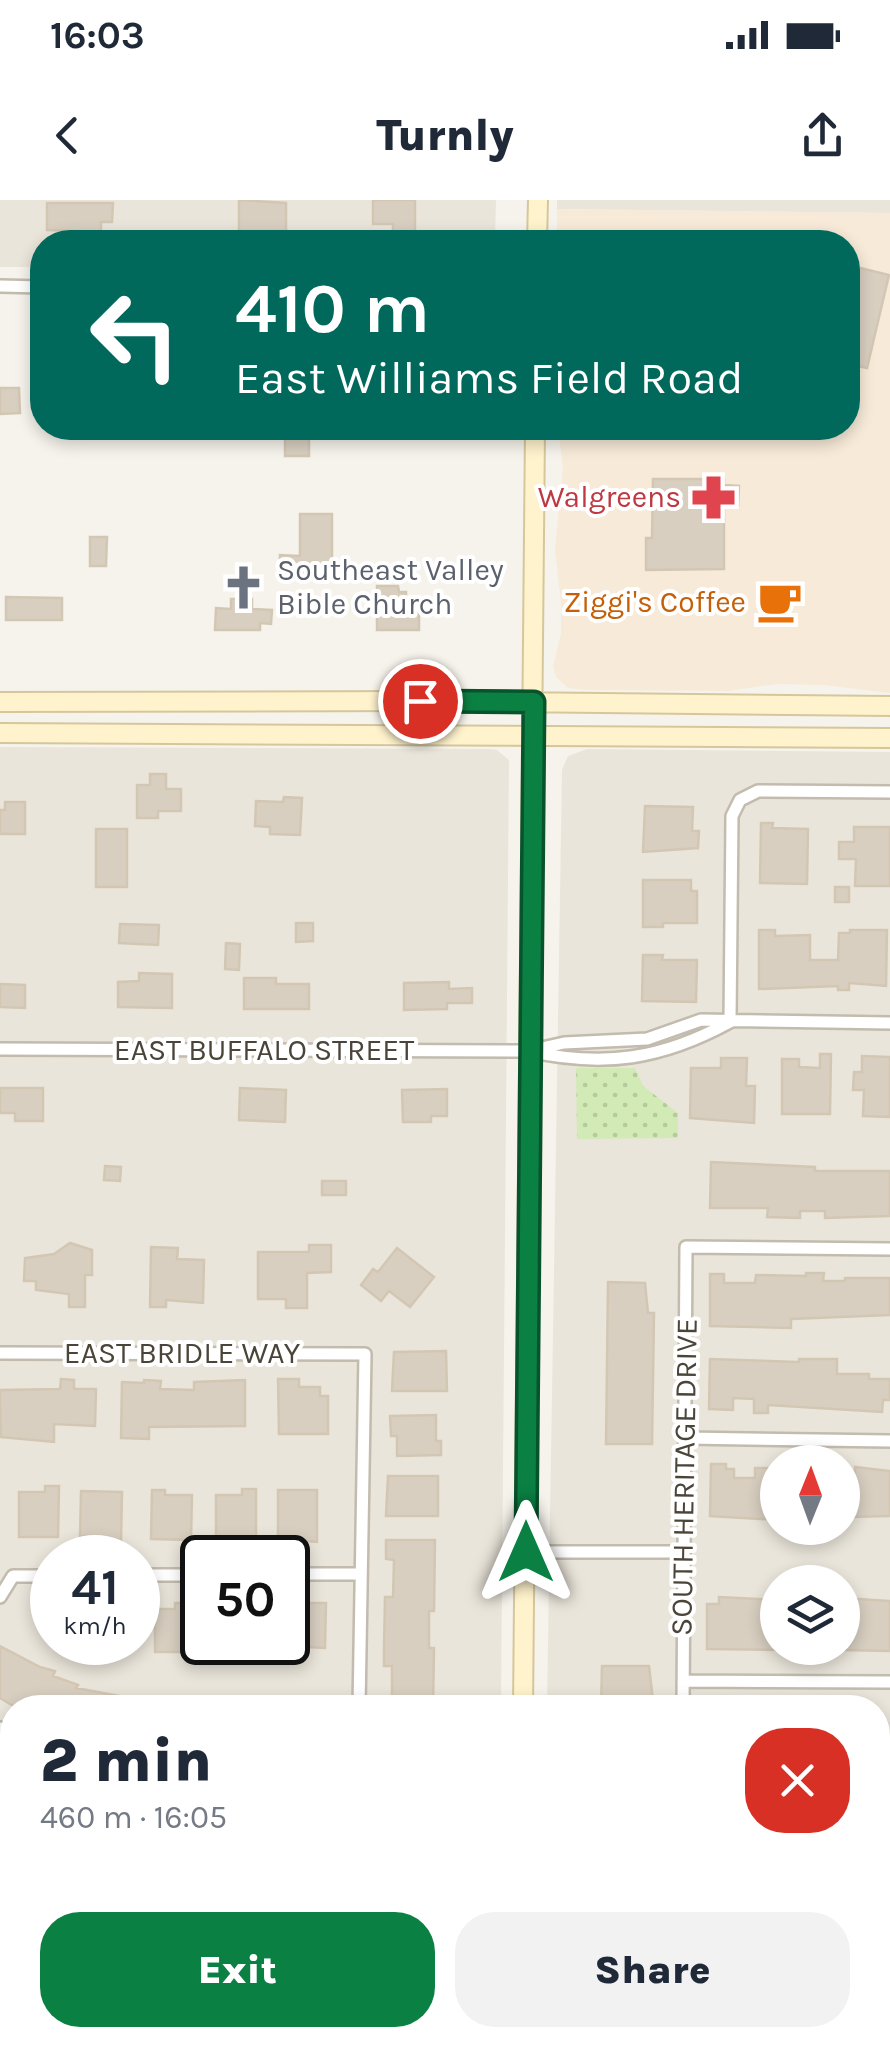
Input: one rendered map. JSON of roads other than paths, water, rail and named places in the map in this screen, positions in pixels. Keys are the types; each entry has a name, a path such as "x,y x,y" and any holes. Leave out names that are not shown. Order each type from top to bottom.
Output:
{"main road":[{"path":"537,230 538,200"},
{"path":"524,1695 534,440"},
{"path":"0,702 890,706"},
{"path":"0,733 890,738"}],"street":[{"path":"0,286 30,286"},
{"path":"730,1022 732,816 740,800 758,792 890,792"},
{"name":"EAST BUFFALO STREET","path":"0,1049 528,1051 564,1043 647,1039 701,1020 890,1023"},
{"name":"SOUTH HERITAGE DRIVE","path":"683,1695 686,1246 890,1249"},
{"name":"EAST BRIDLE WAY","path":"0,1352 364,1354 359,1574"},
{"path":"686,1438 890,1441"},
{"path":"526,1552 683,1552"},
{"path":"310,1574 359,1574 359,1695"},
{"path":"0,1597 13,1576 30,1576"},
{"path":"682,1681 890,1682"}],"place":[{"name":"Walgreens","path":"714,497"},
{"name":"Southeast Valley Bible Church","path":"244,587"},
{"name":"Ziggi's Coffee","path":"779,602"}]}
